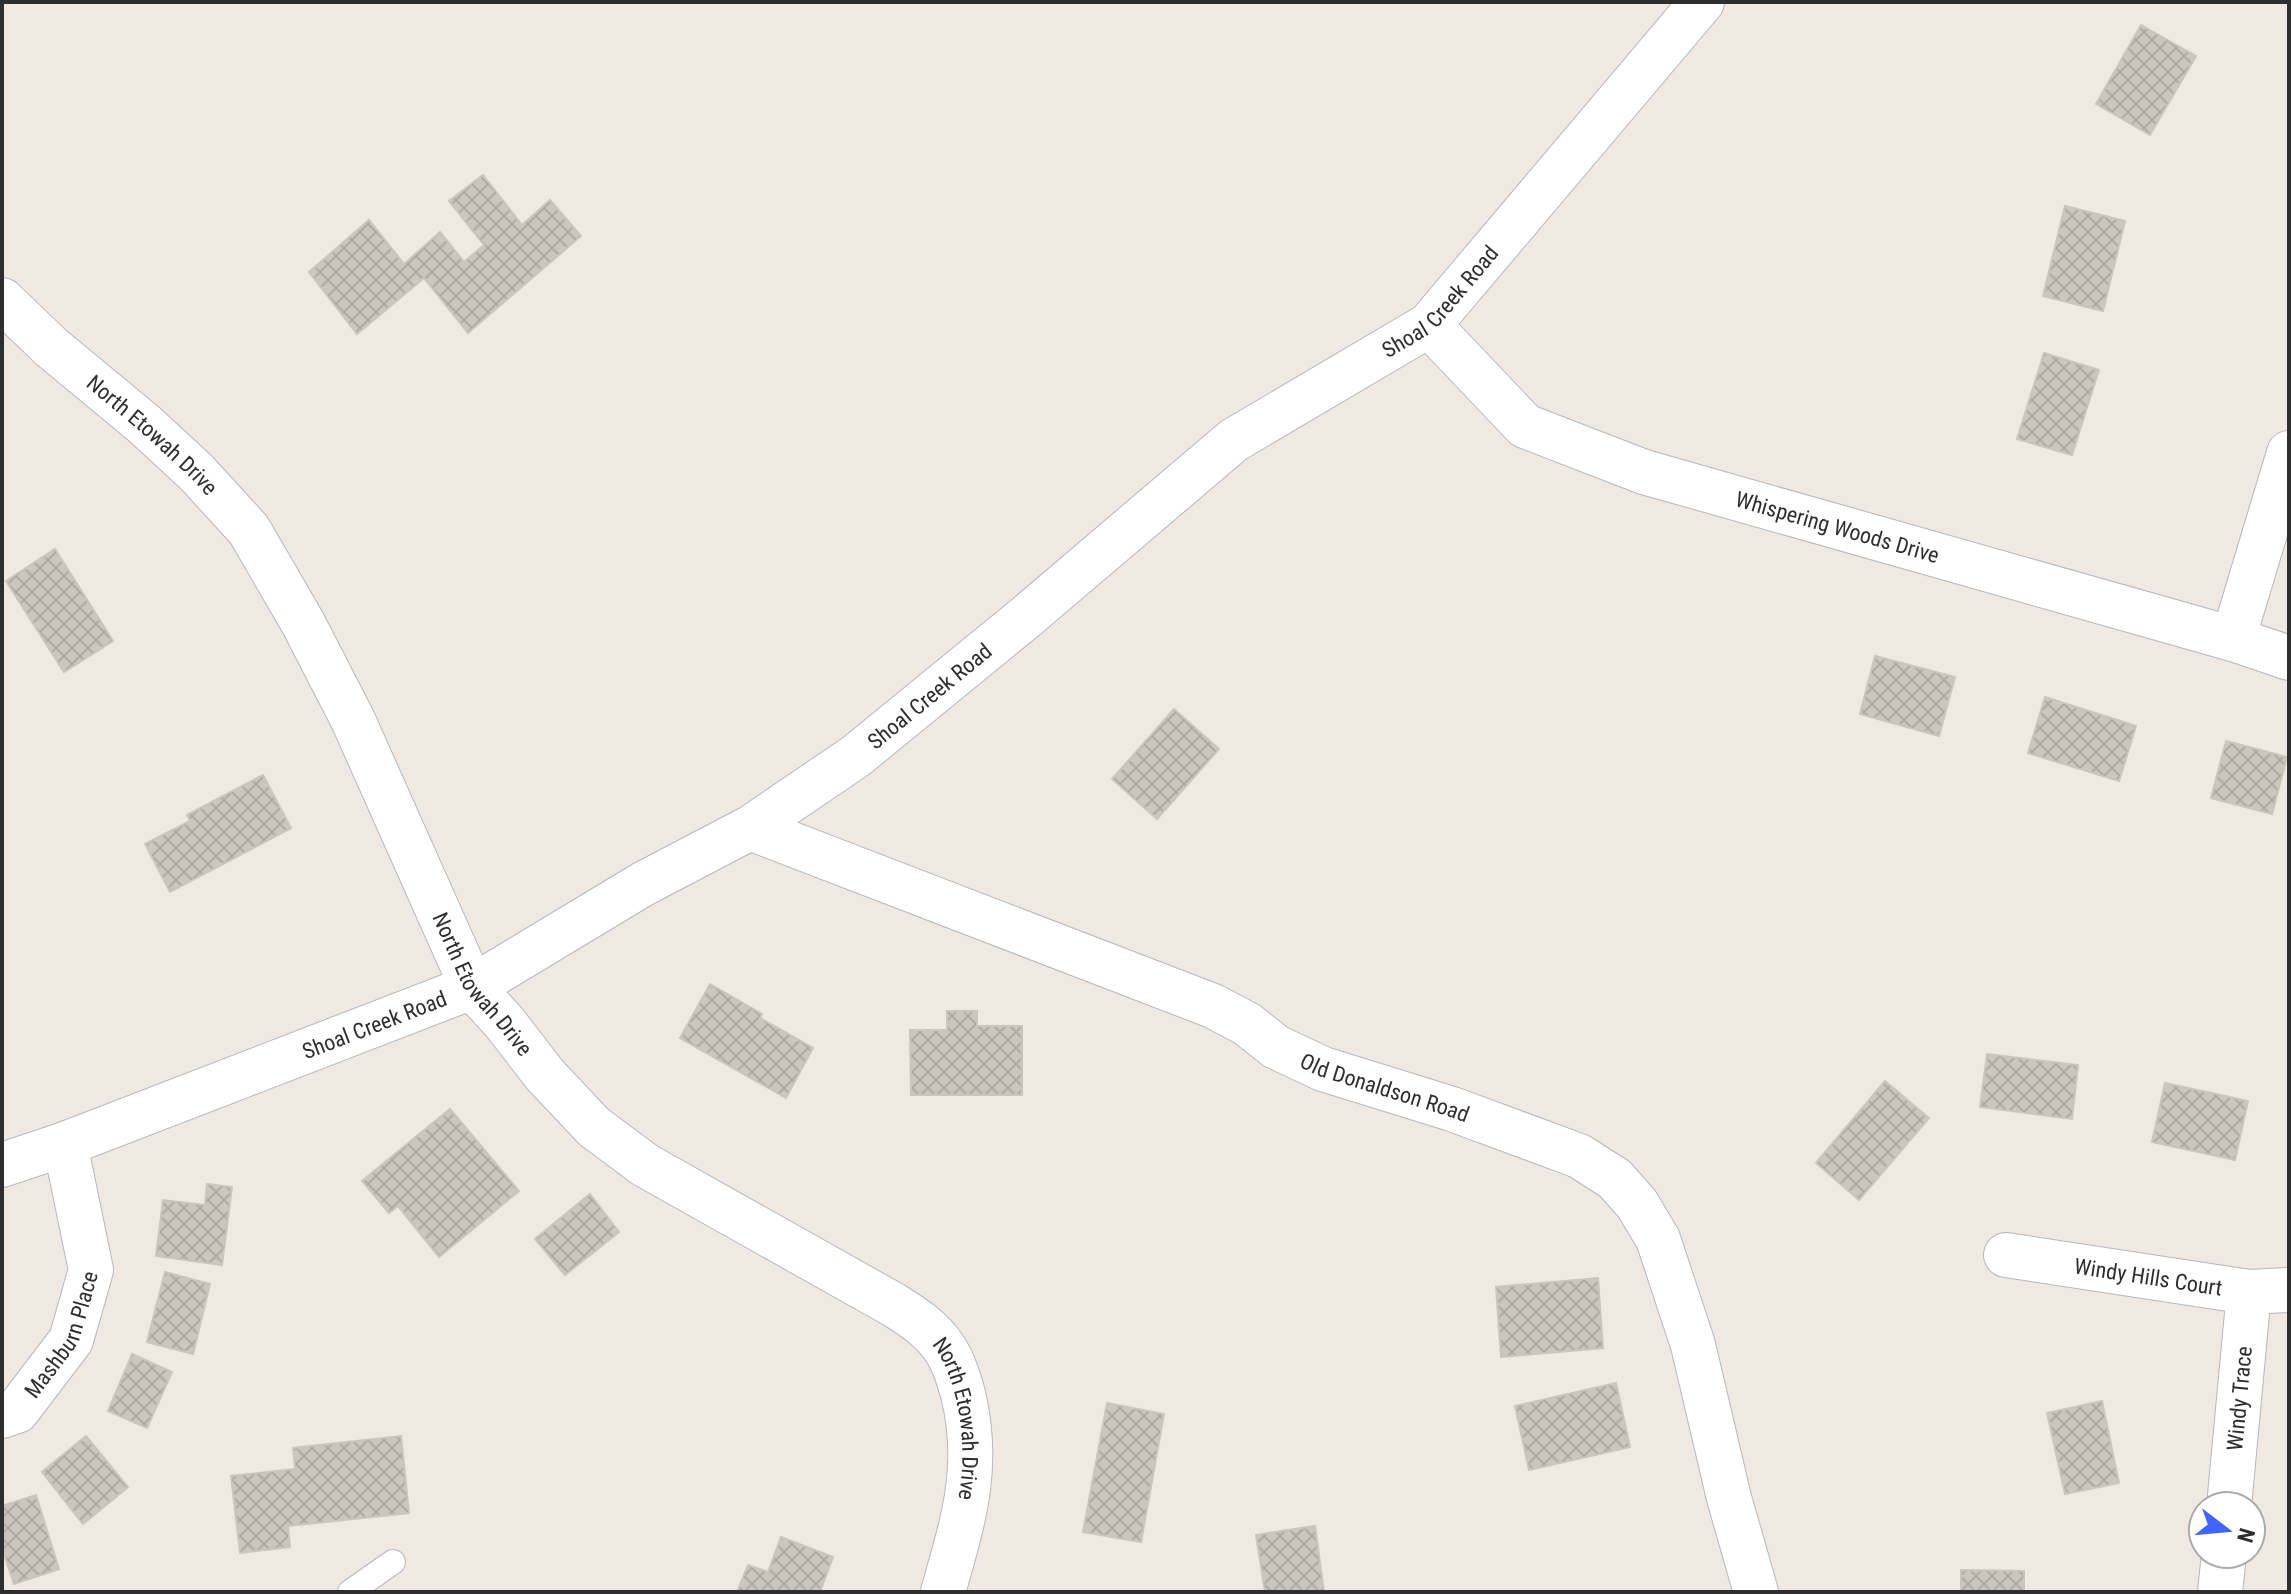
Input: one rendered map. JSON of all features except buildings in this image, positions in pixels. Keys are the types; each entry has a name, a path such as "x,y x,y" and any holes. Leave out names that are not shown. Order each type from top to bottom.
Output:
{"street":[{"name":"Shoal Creek Road","path":"2,1165 65,1144 472,987 643,884 750,828 856,756 1234,440 1429,325 1702,2"},
{"name":"North Etowah Drive","path":"2,300 51,347 144,424 197,473 249,530 303,623 353,720 472,987 545,1075 594,1127 645,1165 894,1305 924,1325 945,1349 960,1383 969,1422 972,1474 943,1592"},
{"name":"Whispering Woods Drive","path":"1429,325 1525,426 1644,472 2233,639 2289,658"},
{"path":"2233,639 2289,453"},
{"name":"Old Donaldson Road","path":"750,828 1213,1006 1247,1024 1276,1047 1323,1069 1452,1109 1579,1156 1615,1179 1637,1204 1658,1239 1693,1345 1729,1498 1756,1592"},
{"name":"Mashburn Place","path":"2,1416 17,1411 71,1340 91,1270 65,1144"},
{"name":"Windy Hills Court","path":"2006,1255 2269,1291"},
{"name":"Windy Trace","path":"2232,1490 2269,1291"},
{"path":"2220,1592 2222,1570"}],"lane":[{"path":"350,1592 393,1562"}]}
